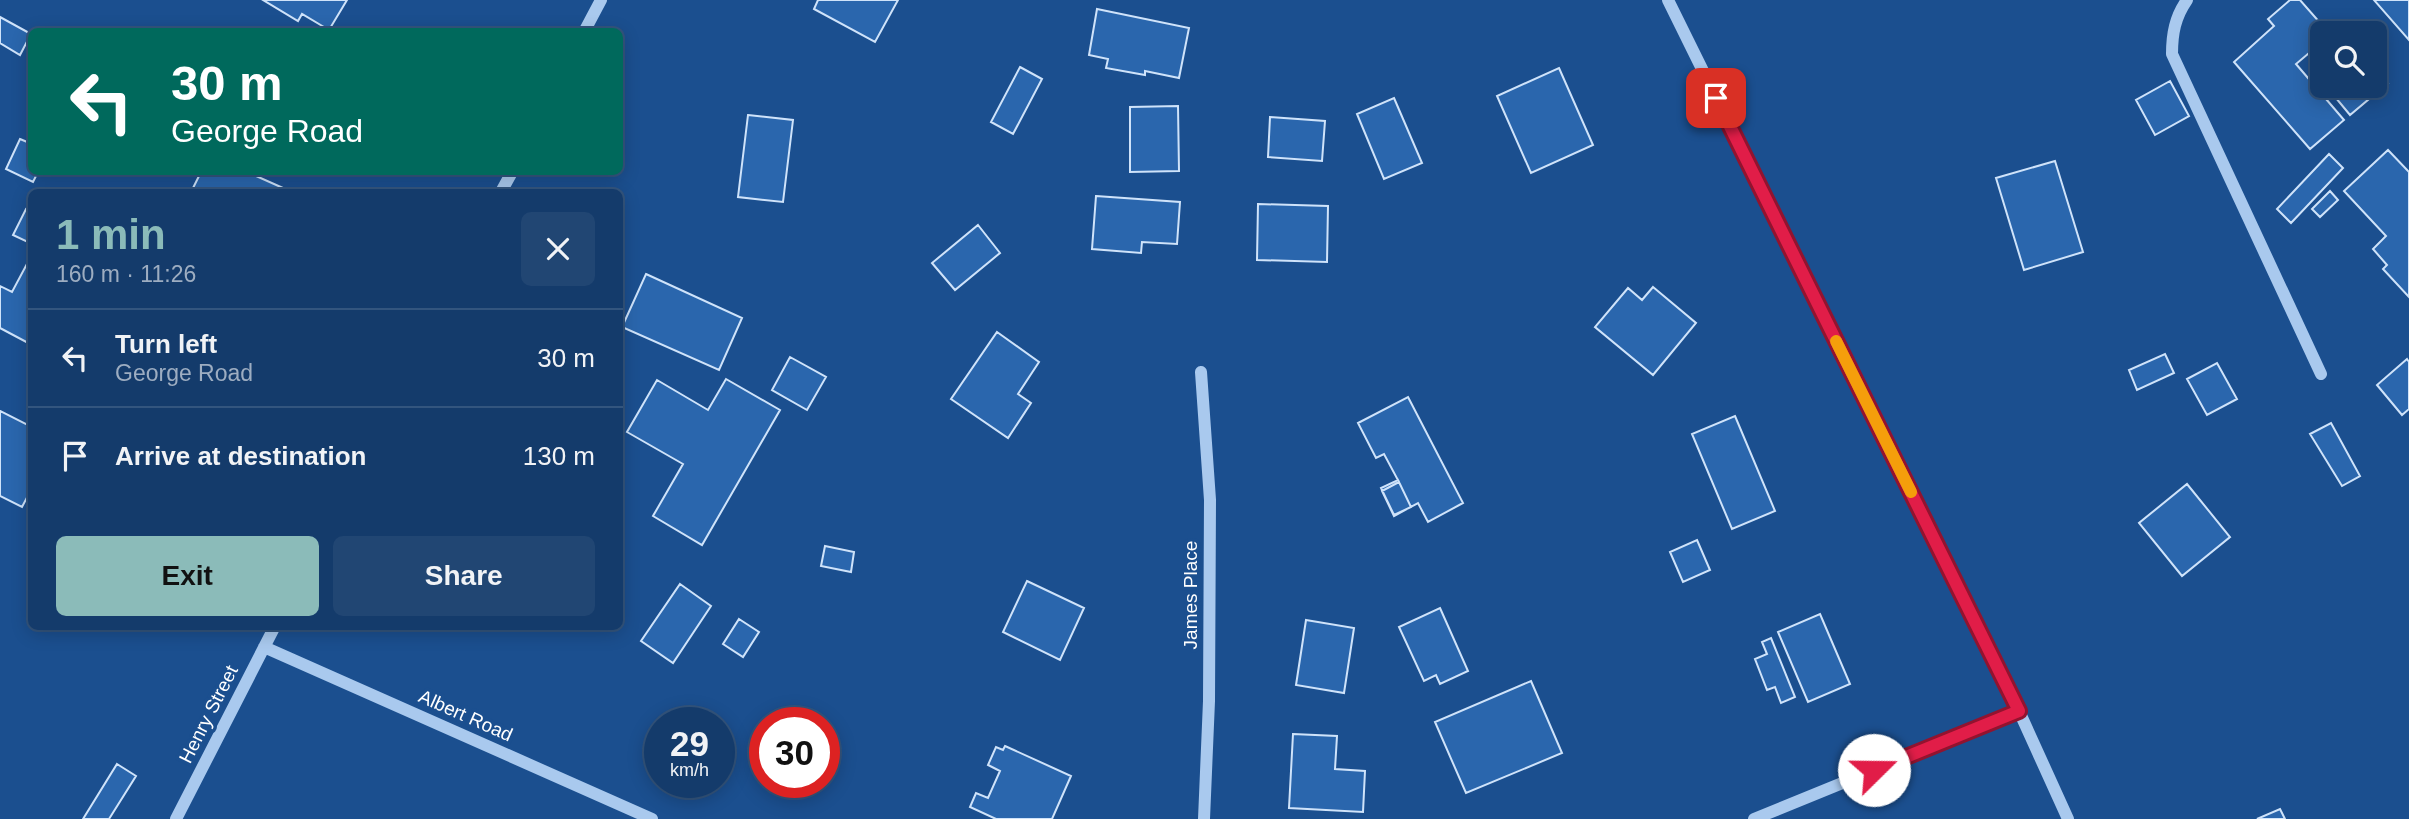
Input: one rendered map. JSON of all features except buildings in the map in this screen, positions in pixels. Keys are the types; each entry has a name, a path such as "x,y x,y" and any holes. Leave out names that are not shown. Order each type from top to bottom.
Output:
{"street":[{"path":"586,28 601,0"},
{"path":"1668,0 2019,711 2068,819"},
{"path":"2187,0 2172,33 2172,54 2320,374"},
{"name":"James Place","path":"1201,372 1210,499 1209,701 1204,819"},
{"name":"Henry Street","path":"176,819 273,630"},
{"name":"Albert Road","path":"264,647 652,819"},
{"path":"1754,819 2019,711"}],"slow traffic":[{"path":"1836,341 1911,492"}],"route":[{"path":"1716,98 2019,711 1874,770"}]}
